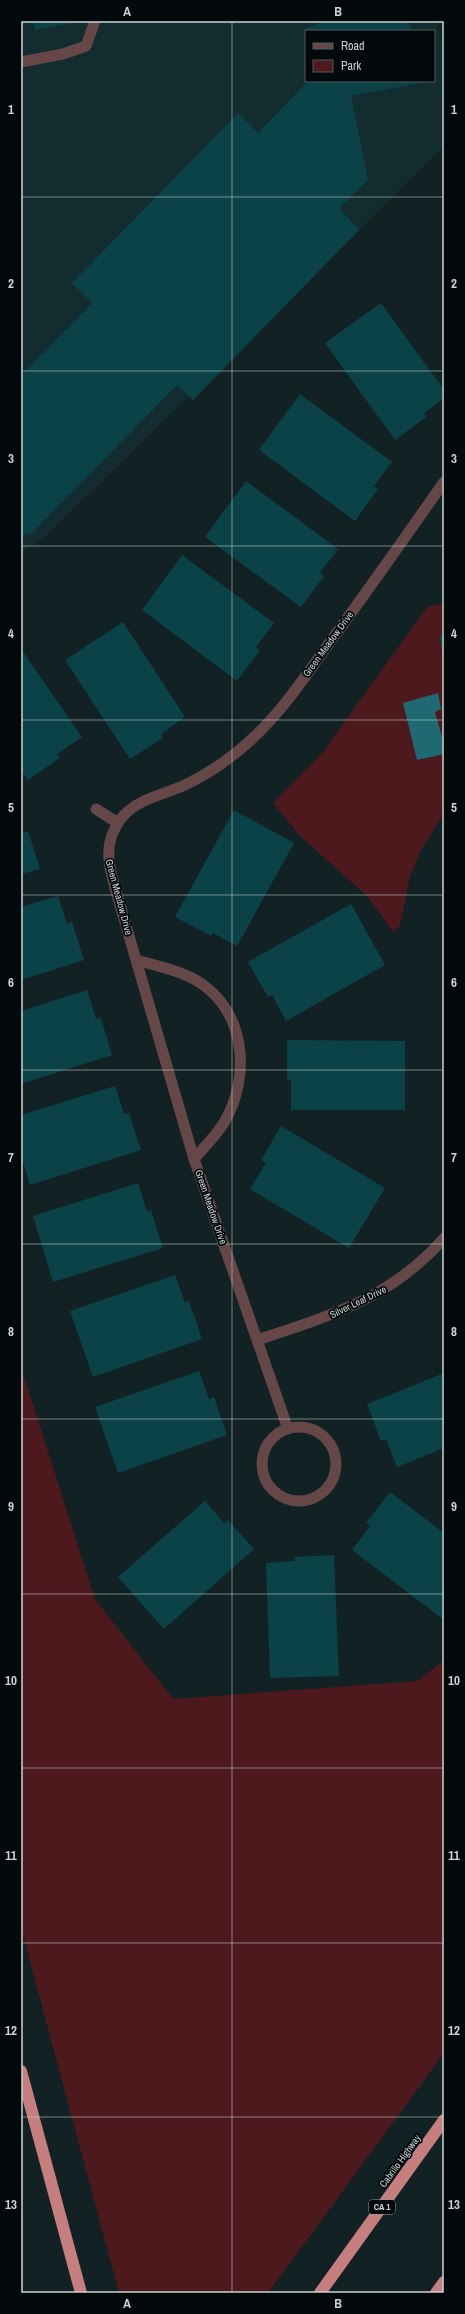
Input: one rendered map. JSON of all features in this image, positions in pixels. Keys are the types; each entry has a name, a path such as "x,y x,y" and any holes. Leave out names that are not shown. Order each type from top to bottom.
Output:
{"highway":[{"path":"21,2071 81,2293"},
{"name":"Cabrillo Highway","path":"320,2293 444,2120"},
{"path":"436,2293 444,2282"}],"street":[{"path":"21,62 63,54 86,46 95,21"},
{"name":"Green Meadow Drive","path":"288,1429 194,1159 108,861 108,845 113,830 130,808 185,785 210,771 237,752 272,718 408,535 444,482"},
{"path":"96,809 118,823"},
{"path":"136,960 181,974 201,984 217,998 229,1016 238,1037 241,1060 240,1082 234,1103 224,1122 194,1159"},
{"name":"Silver Leaf Drive","path":"257,1340 331,1316 358,1304 408,1274 444,1238"},
{"path":"307,1428 319,1433 328,1441 335,1452 336,1465 334,1477 320,1496 297,1502 285,1499 275,1492 263,1472 262,1460 266,1448 273,1438 288,1429 307,1428"}],"shaded area":[{"path":"21,21 438,21 444,55 444,147 44,538 21,553"}],"green space":[{"path":"444,603 444,813 421,850 410,876 399,927 393,932 368,897 300,836 273,803 323,752 427,607"},
{"path":"21,1367 95,1599 173,1699 418,1681 444,1660 444,2053 268,2293 119,2293 21,1928"}],"water":[{"path":"438,693 441,709 435,712 444,744 444,754 417,760 403,703"}],"building":[{"path":"33,21 78,21 78,22 35,30"},
{"path":"318,21 409,21 411,30 306,30 306,28 318,24"},
{"path":"307,82 421,82 351,96 368,180 339,208 359,230 193,400 177,385 32,533 21,535 21,375 92,303 72,283 238,113 258,133"},
{"path":"381,303 444,390 444,398 424,413 426,417 395,440 325,343"},
{"path":"300,394 392,462 374,486 378,489 355,521 259,450"},
{"path":"246,481 338,549 320,573 324,576 301,607 205,537"},
{"path":"182,555 274,623 256,647 260,650 237,681 142,610"},
{"path":"123,622 185,717 161,734 163,738 130,759 65,660"},
{"path":"444,634 444,652 443,653 439,636"},
{"path":"21,649 82,737 57,754 60,758 28,780 21,771"},
{"path":"234,810 294,843 237,946 213,933 211,936 175,917"},
{"path":"21,827 23,833 28,831 40,869 21,874"},
{"path":"58,896 67,924 72,922 84,960 21,980 21,907"},
{"path":"351,904 385,965 286,1021 272,995 268,997 248,962"},
{"path":"87,990 96,1019 101,1018 112,1055 21,1084 21,1011"},
{"path":"287,1040 405,1041 405,1110 291,1110 291,1080 287,1079"},
{"path":"115,1086 124,1114 129,1113 141,1150 30,1185 21,1155 21,1115"},
{"path":"281,1126 385,1188 349,1248 250,1189 266,1163 261,1160"},
{"path":"138,1183 147,1212 151,1210 163,1248 53,1282 33,1216"},
{"path":"175,1275 185,1303 189,1301 202,1339 93,1377 70,1311"},
{"path":"199,1371 209,1399 214,1397 227,1435 118,1473 95,1407"},
{"path":"444,1373 444,1448 397,1467 386,1439 381,1441 367,1404"},
{"path":"390,1492 444,1533 444,1620 352,1550 370,1526 366,1523"},
{"path":"205,1501 224,1523 228,1520 254,1549 164,1629 118,1577"},
{"path":"334,1555 339,1676 270,1678 266,1563 295,1561 295,1557"}]}
